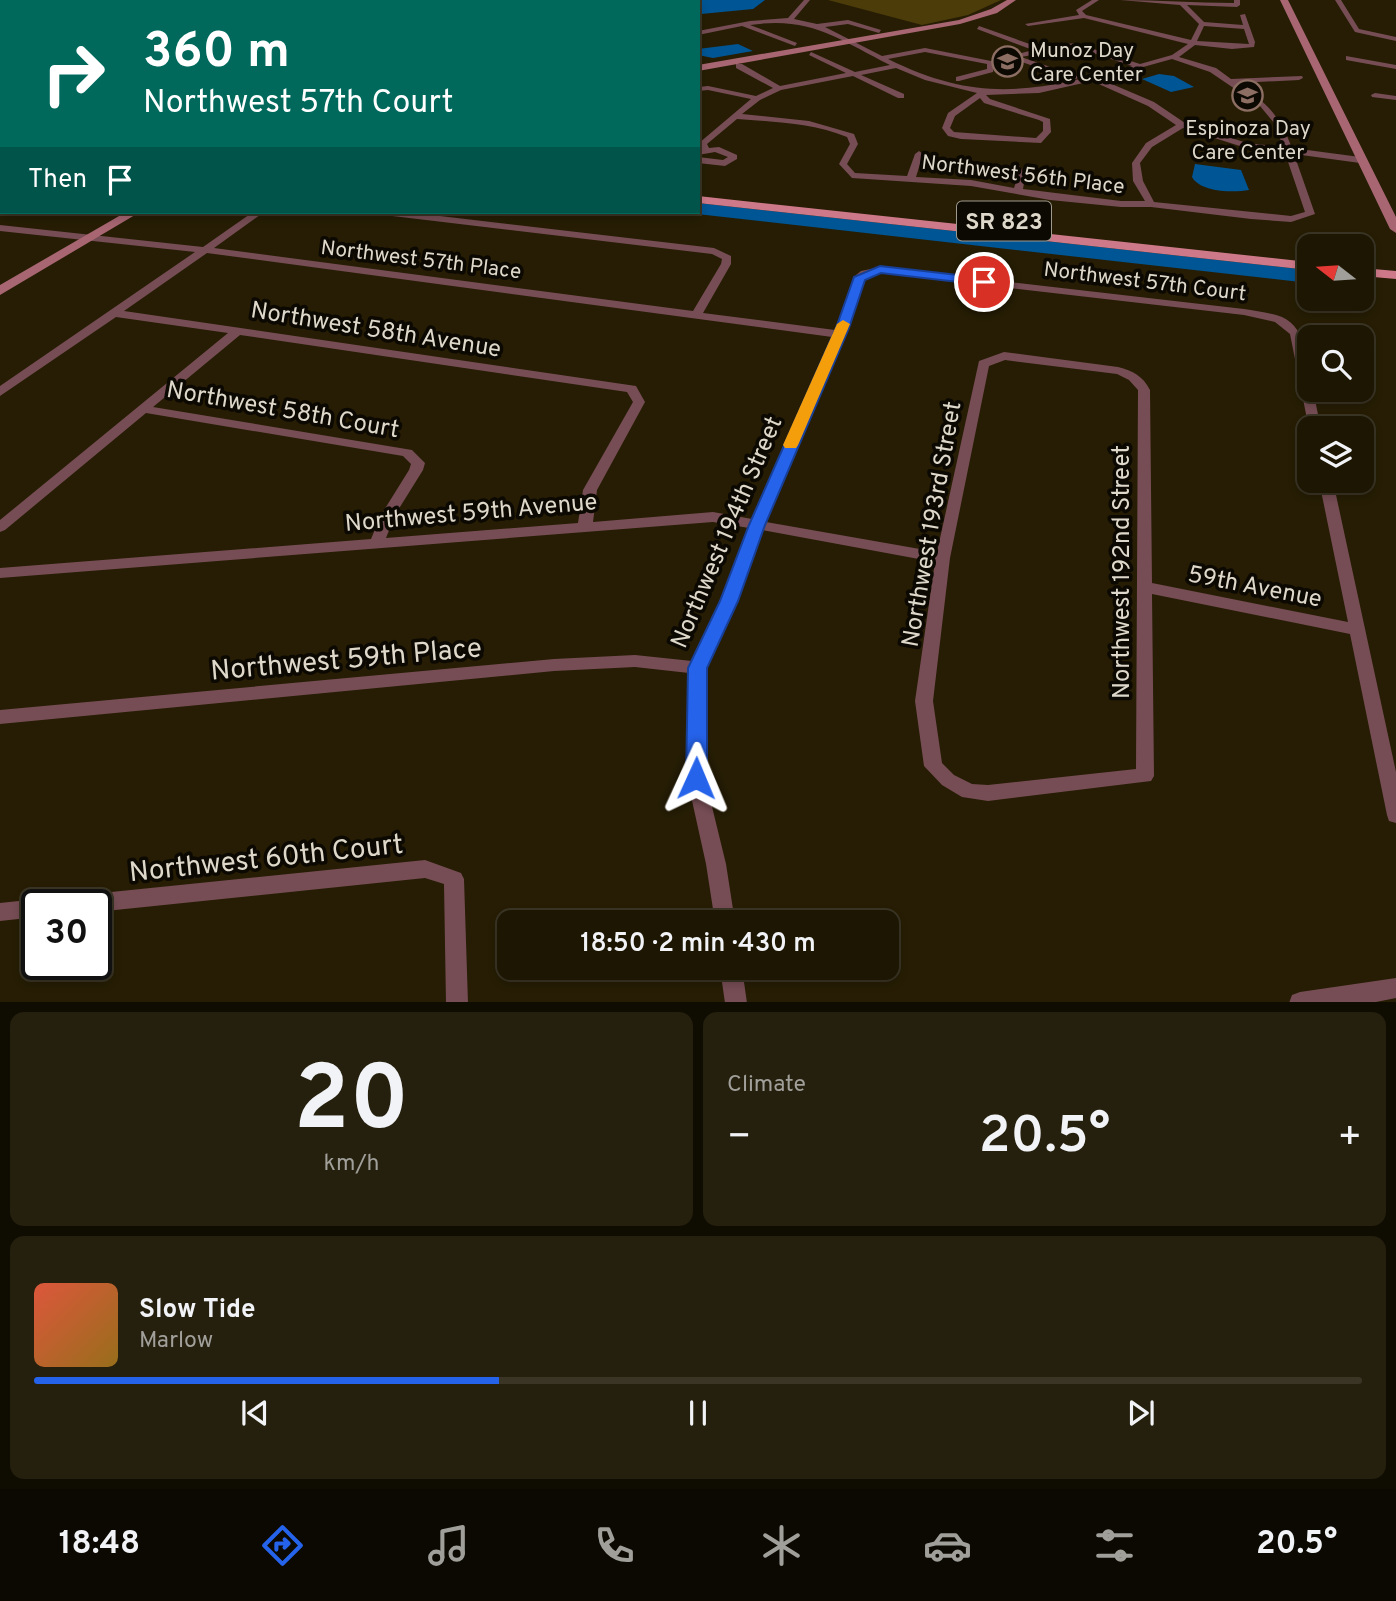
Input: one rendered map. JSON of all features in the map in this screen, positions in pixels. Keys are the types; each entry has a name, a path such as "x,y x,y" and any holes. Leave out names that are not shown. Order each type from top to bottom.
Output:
{"main road":[{"name":"SR 823","path":"700,188 1297,253"},
{"name":"SR 823","path":"700,199 1297,265"},
{"path":"1374,261 1396,264"},
{"path":"1374,272 1396,275"}],"street":[{"path":"512,0 558,0"},
{"path":"789,21 807,0"},
{"path":"700,68 960,22 994,11 1012,0"},
{"path":"1123,0 1237,5 1237,0"},
{"path":"1284,0 1396,229"},
{"path":"1338,0 1357,31 1396,39"},
{"path":"1084,16 1078,11 1089,1"},
{"path":"1182,2 1202,24 1245,27"},
{"path":"1028,24 1084,16 1198,41 1252,46 1243,15"},
{"path":"700,33 742,24 789,21 815,26 935,83 981,94 1034,93 1175,58 1198,41 1202,24"},
{"path":"815,26 848,22 879,31"},
{"path":"742,24 772,33 795,44"},
{"path":"979,29 1040,50"},
{"path":"881,58 925,50 990,63 1040,50 1075,45 1140,66"},
{"path":"811,54 901,96"},
{"path":"1013,57 1074,78"},
{"path":"1175,58 1233,81 1264,104 1279,124 1286,152"},
{"path":"1349,58 1396,67"},
{"path":"959,79 990,69 990,63"},
{"path":"739,66 779,88"},
{"path":"701,147 757,98 779,88 896,66"},
{"path":"1233,81 1299,78"},
{"path":"1093,79 1151,104 1182,125 1246,145 1360,160"},
{"path":"700,89 757,98"},
{"path":"981,94 987,101 1042,118 1047,121 1046,132 1038,141 1026,143 951,134 946,128 950,115 981,94"},
{"path":"1375,95 1396,99"},
{"name":"Northwest 56th Place","path":"735,116 837,129 851,136 854,144 844,164 852,175 874,179 911,178 971,183 1018,192 1109,203 1151,204 1291,219 1310,214 1286,152"},
{"path":"1151,204 1138,181 1136,163 1149,145 1182,125"},
{"path":"700,160 718,163 733,159 733,154 701,147"},
{"path":"911,178 919,154"},
{"path":"1015,166 1021,179 1018,192"},
{"path":"0,291 117,214"},
{"path":"0,282 79,238 130,214"},
{"path":"0,392 256,214"},
{"path":"401,214 714,251 723,255 726,264 697,314"},
{"name":"Northwest 57th Place","path":"0,228 206,250 837,334"},
{"name":"Northwest 57th Court","path":"880,270 1244,312 1279,320 1295,333 1312,416"},
{"name":"Northwest 194th Street","path":"723,910 716,864 696,778 697,668 729,601 757,525 837,334 842,328 860,277 880,270"},
{"name":"Northwest 58th Avenue","path":"114,313 632,389 639,402 590,490 585,525"},
{"path":"0,527 239,330"},
{"name":"Northwest 192nd Street","path":"993,358 1004,356 1130,374 1144,390 1145,776"},
{"name":"Northwest 193rd Street","path":"993,358 984,364 943,558 924,701 933,766 948,780 969,792 988,793 1145,776"},
{"name":"Northwest 58th Court","path":"143,409 407,453 418,463 416,470 388,515 377,542"},
{"path":"1329,493 1396,815"},
{"name":"Northwest 59th Avenue","path":"0,573 713,517 943,558"},
{"name":"59th Avenue","path":"1144,587 1358,630"},
{"name":"Northwest 59th Place","path":"0,717 554,665 635,661 697,668"},
{"name":"Northwest 60th Court","path":"112,901 425,869 454,880 457,1002"},
{"path":"0,912 21,910"},
{"path":"733,980 737,1002"},
{"path":"1306,1002 1396,988"}],"shaded area":[{"path":"828,0 1001,0 968,15 922,25"}],"water":[{"path":"700,0 765,0 753,9 701,14"},
{"path":"738,44 753,51 713,58 700,55 700,49"},
{"path":"1159,74 1174,76 1194,87 1171,92 1142,79"},
{"path":"1195,164 1241,170 1249,190 1226,191 1202,186 1192,177"},
{"path":"700,203 1297,269 1297,282 697,214 700,214"}],"slow traffic":[{"path":"791,445 843,324"}],"place":[{"name":"Munoz Day Care Center","path":"1007,62"},
{"name":"Espinoza Day Care Center","path":"1248,96"}],"route":[{"path":"696,778 697,668 729,601 757,525 837,334 842,328 860,277 865,273 880,270 984,282"}]}
